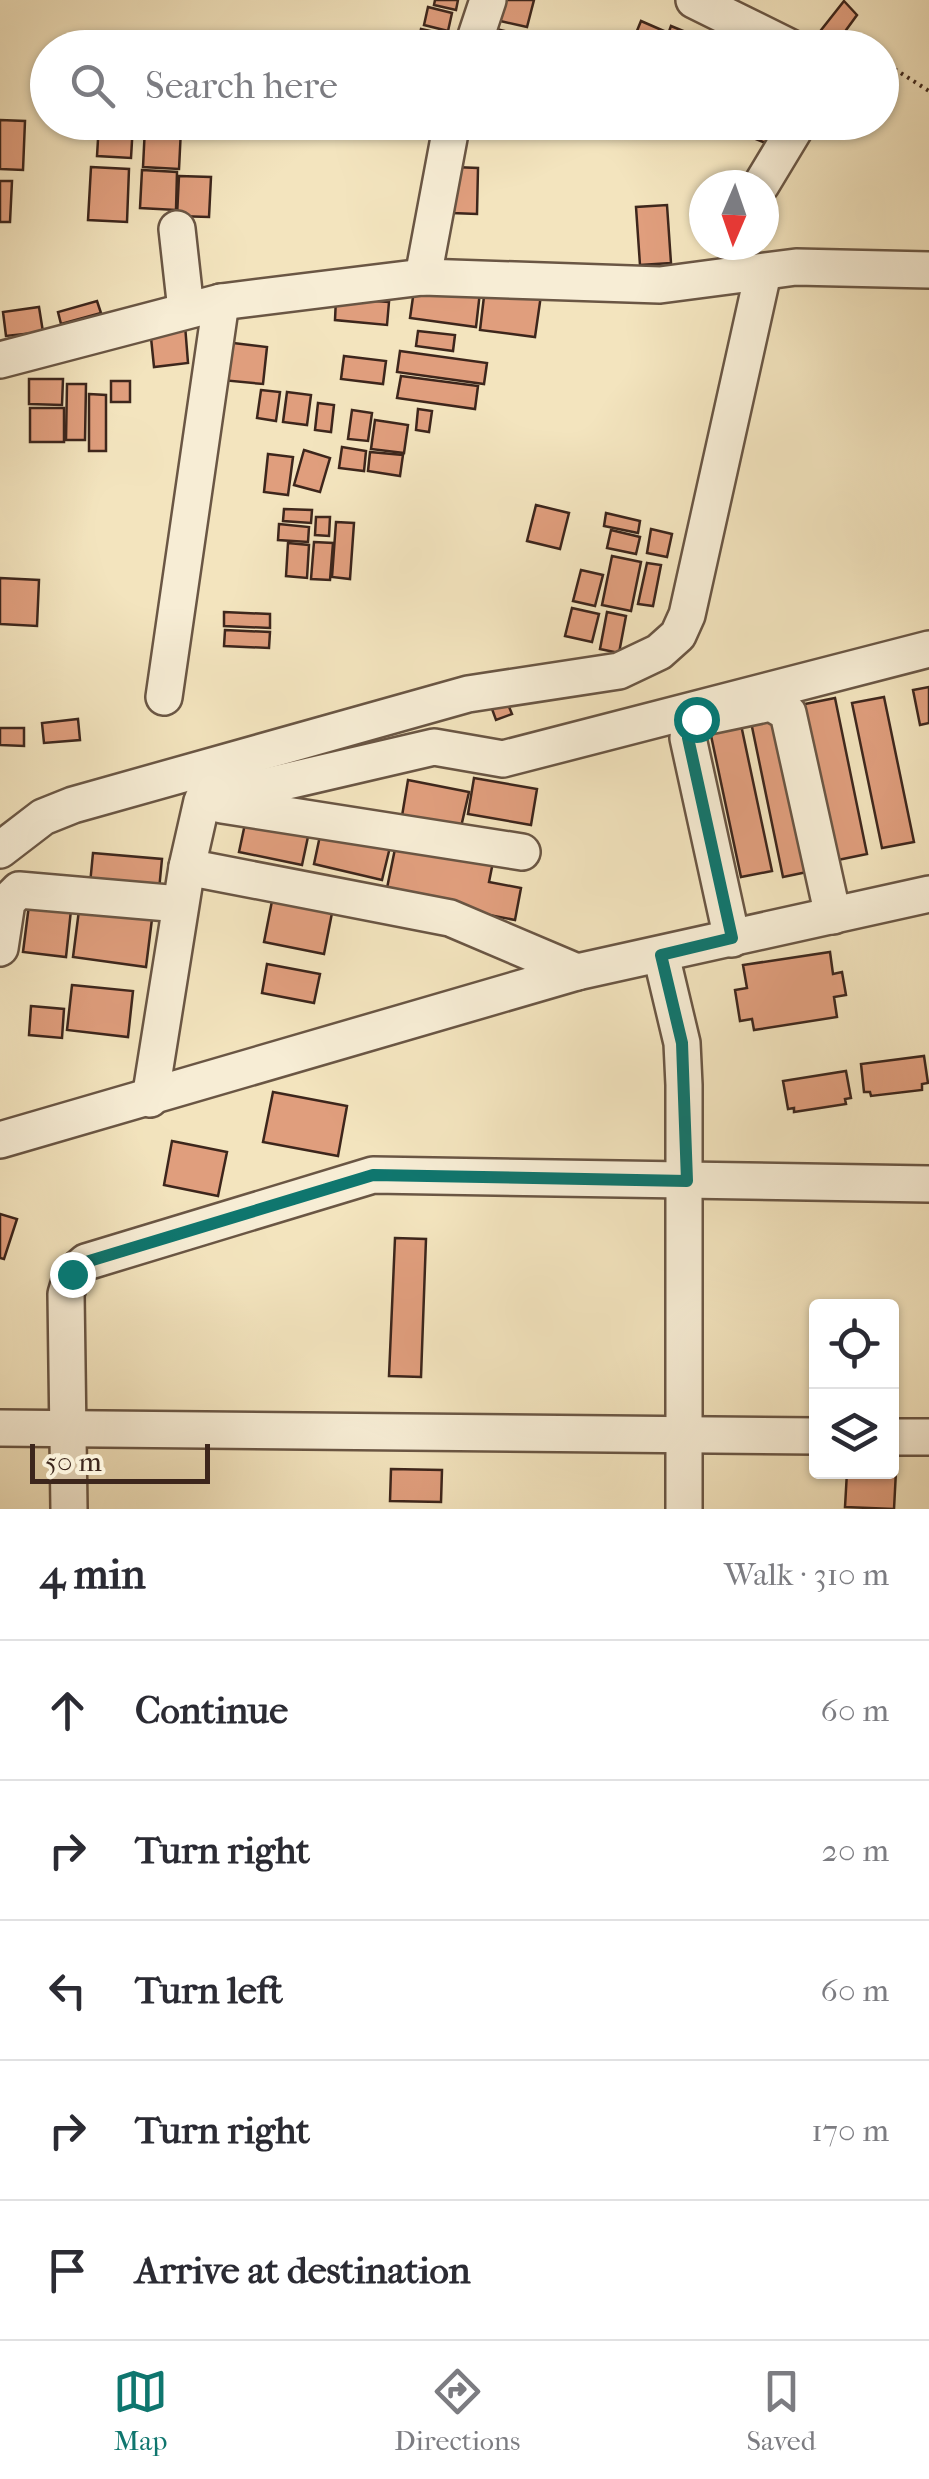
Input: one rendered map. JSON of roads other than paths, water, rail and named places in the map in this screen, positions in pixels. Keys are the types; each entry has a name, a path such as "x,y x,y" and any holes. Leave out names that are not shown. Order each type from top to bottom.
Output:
{"street":[{"path":"478,30 488,0"},
{"path":"694,0 755,30"},
{"path":"423,278 449,140"},
{"path":"771,170 788,140"},
{"path":"177,229 186,310"},
{"path":"724,279 730,260"},
{"path":"0,360 221,302 423,278 660,284 852,265 929,270"},
{"path":"0,850 30,824 74,805 468,694 618,671 659,652 678,634 687,615 763,273"},
{"path":"164,697 221,302"},
{"path":"202,802 434,748 503,759 929,649"},
{"path":"732,938 688,738 689,727 696,719 771,703 788,713 833,916"},
{"path":"202,802 522,852"},
{"path":"150,1100 180,904 202,802"},
{"path":"187,868 450,918 577,972"},
{"path":"0,948 7,902 19,890 180,904"},
{"path":"0,1140 150,1100 577,972 929,894"},
{"path":"661,955 682,1043 684,1085 684,1509"},
{"path":"69,1509 72,1427 66,1294 72,1274 86,1262 373,1175 929,1184"},
{"path":"0,1428 809,1436"},
{"path":"899,1437 929,1437"}]}
